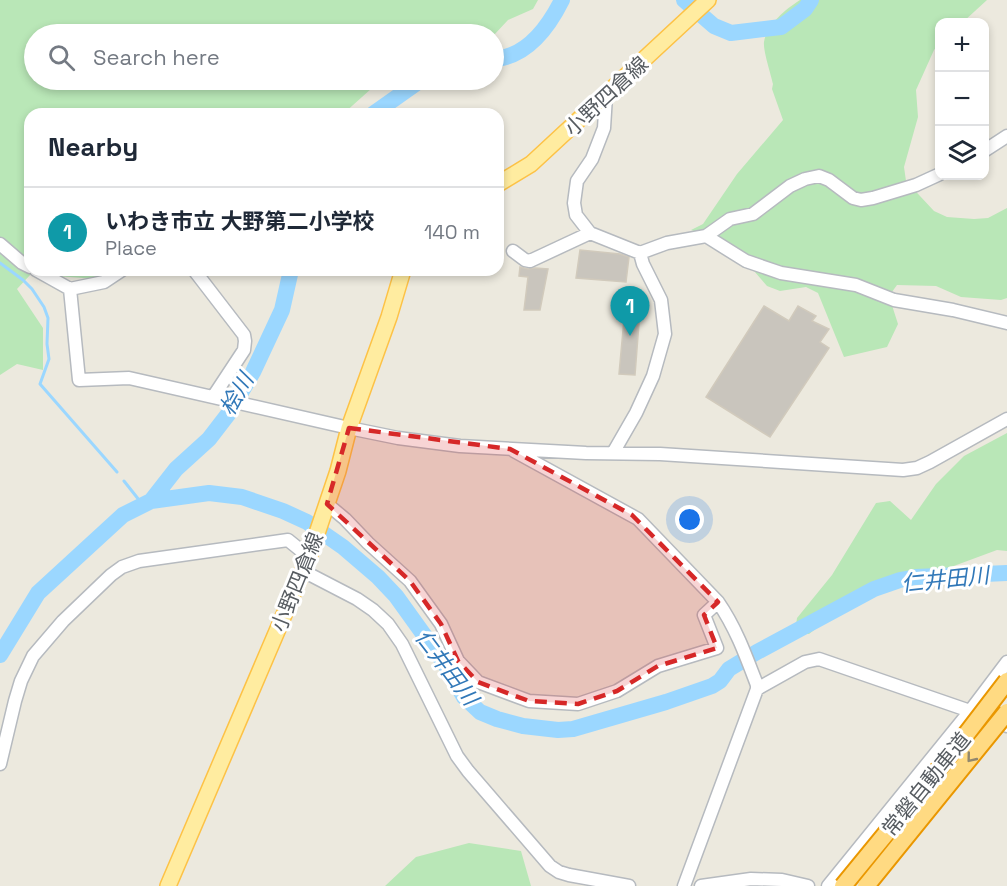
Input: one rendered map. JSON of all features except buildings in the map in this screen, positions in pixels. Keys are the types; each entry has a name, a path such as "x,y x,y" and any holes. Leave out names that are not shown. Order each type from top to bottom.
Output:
{"highway":[{"name":"常磐自動車道","path":"843,886 948,759 1007,681"},
{"name":"常磐自動車道","path":"866,886 1007,712"}],"main road":[{"name":"小野四倉線","path":"504,180 531,164 706,1"},
{"name":"小野四倉線","path":"168,886 307,561 338,471 348,428 389,317 400,276"}],"street":[{"path":"606,96 604,128 592,159 577,181 574,203 576,215 590,233 640,253 667,243 706,236 730,219 753,214 790,186 805,179 819,176 830,180 853,198 861,200 916,185 935,176"},
{"path":"989,148 1007,136"},
{"path":"513,251 530,261 590,233"},
{"path":"706,236 746,261 782,273 856,285 894,300 953,310 1007,323"},
{"path":"0,244 24,264"},
{"path":"613,453 636,413 653,376 665,333 661,300 640,253"},
{"path":"47,276 70,289 104,282 113,276"},
{"path":"199,276 244,335 245,341 244,350 213,397"},
{"path":"70,289 79,380 129,378 398,438 460,446 586,453 660,454 903,470 917,468 930,462 1007,419"},
{"path":"510,449 639,519 718,602 742,644 757,687 684,886"},
{"path":"327,504 410,581 441,624 458,661 478,682 529,701 578,704 617,691 658,666 717,648 704,615 718,602"},
{"path":"0,764 21,681 33,656 63,621 111,575 122,567 140,561 288,540 307,561 388,624 402,644 457,756 550,866 558,872 629,886"},
{"path":"757,687 805,662 819,659 1007,726"},
{"path":"828,886 1007,662"},
{"path":"701,886 751,879 782,880 808,886"}],"highlighted area":[{"path":"349,428 510,449 632,515 718,602 704,615 717,648 658,666 617,691 578,704 529,701 478,682 458,661 441,624 410,581 327,504"}],"green space":[{"path":"0,0 538,0 533,9 508,20 504,24 24,24 24,90 370,90 350,108 24,108 24,276 29,276 17,289 43,328 43,370 17,364 0,375"},
{"path":"800,0 987,0 967,18 935,18 935,49 916,90 918,117 904,167 906,181 934,211 947,217 988,218 1007,208 1007,298 1001,300 961,297 936,286 897,285 889,296 898,324 887,347 844,357 818,293 806,287 780,291 767,286 729,242 691,230 703,224 737,174 783,120 772,89 773,84 764,42 769,29 783,12"},
{"path":"57,276 106,276 96,279"},
{"path":"1007,433 1007,551 997,550 943,570 901,579 841,609 809,634 795,633 797,618 832,575 876,503 890,501 911,520 936,484 964,456"},
{"path":"469,843 521,851 531,886 385,886 416,857"}],"waterway":[{"name":"桧川","path":"504,57 517,53 535,39 550,21 562,0"},
{"name":"桧川","path":"684,0 714,26 731,33 781,27 805,9 811,0"},
{"name":"桧川","path":"381,108 407,90"},
{"path":"0,263 32,289 44,307 48,318 49,359 40,384 117,472"},
{"name":"桧川","path":"151,501 176,469 209,439 229,413 253,372 282,310 290,276"},
{"path":"124,481 143,505"},
{"name":"仁井田川","path":"0,655 38,593 123,515 151,501 209,493 242,497 307,522 343,547 396,596 447,667 464,697 480,712 523,726 558,730 573,729 712,686 720,681 729,669 757,652 874,589 916,577 1007,573"}],"place":[{"name":"いわき市立 大野第二小学校","path":"630,336"}]}
